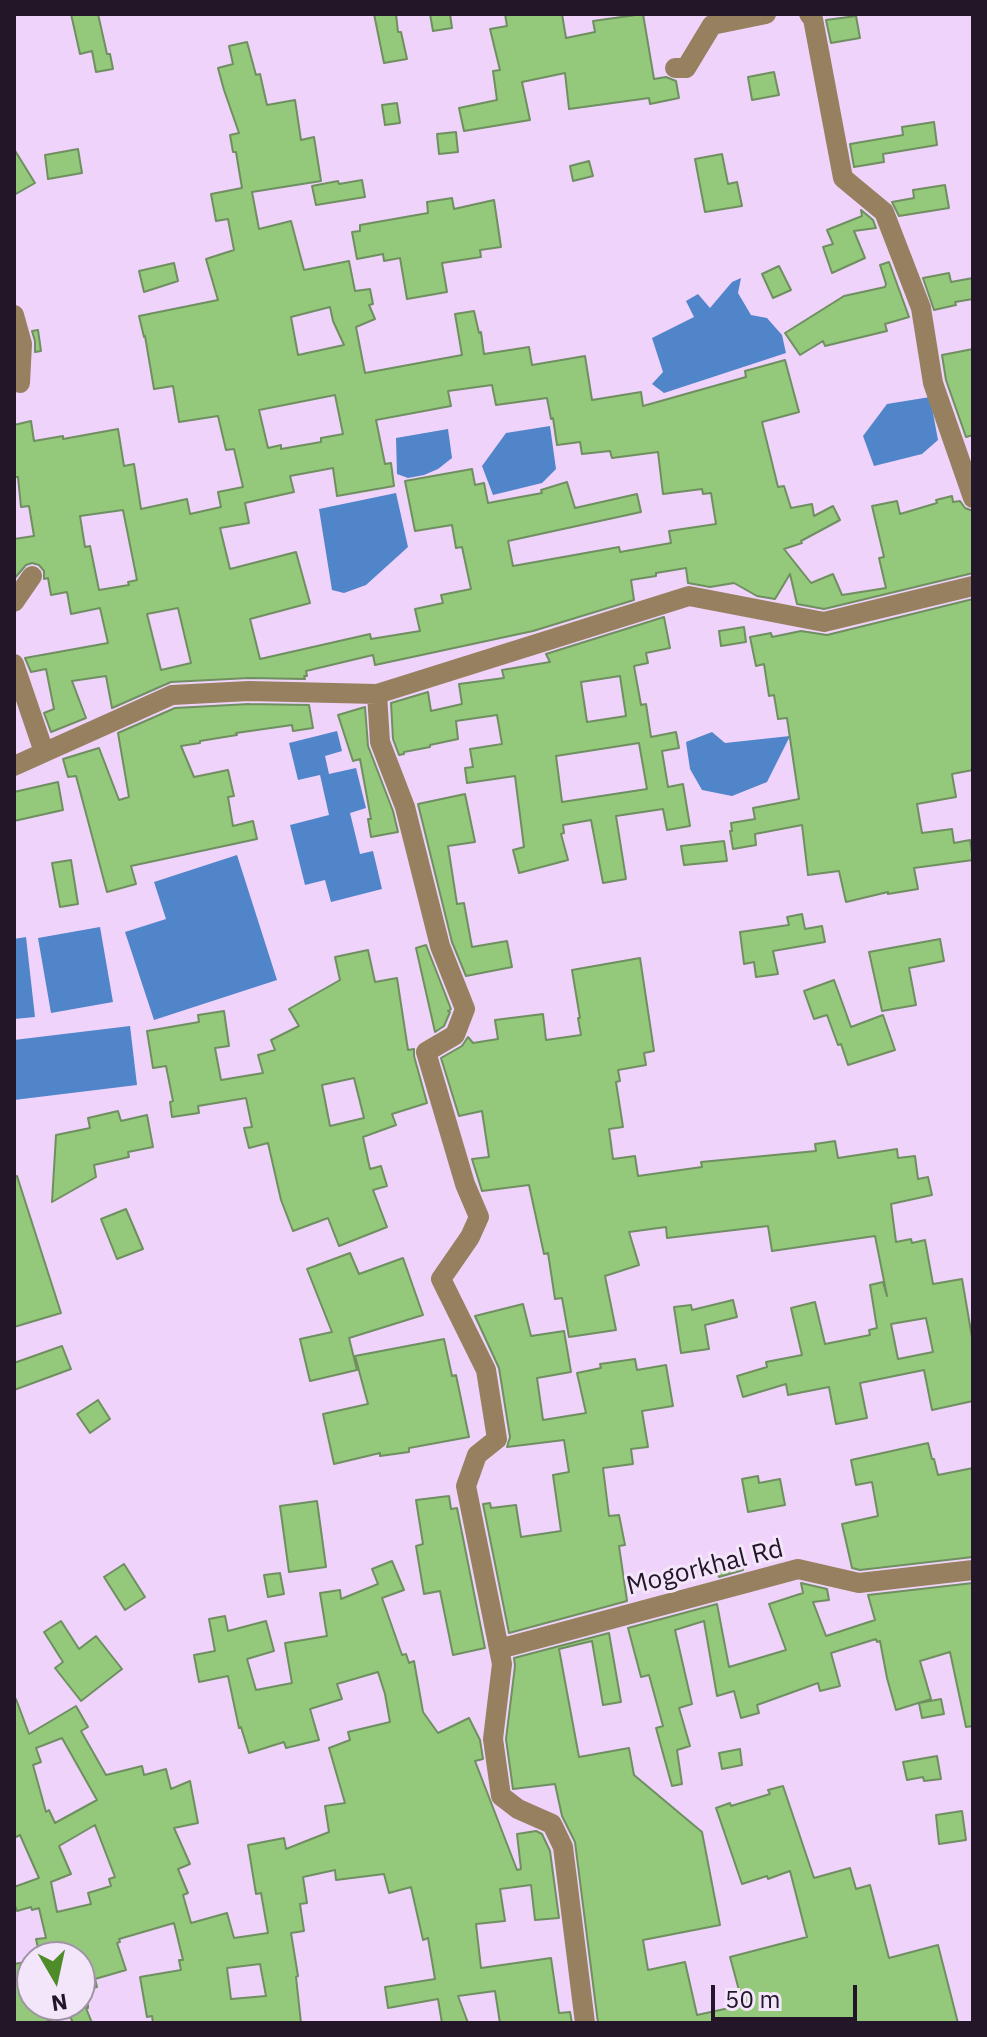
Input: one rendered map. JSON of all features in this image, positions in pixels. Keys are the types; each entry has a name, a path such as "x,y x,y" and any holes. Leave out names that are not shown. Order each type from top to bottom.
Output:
{"street":[{"path":"675,68 686,68 712,25 766,14"},
{"path":"809,14 813,19 843,178 884,212 921,308 933,383 973,498"},
{"path":"14,315 22,344 20,383"},
{"path":"14,602 32,576"},
{"path":"14,766 172,695 249,691 377,694 689,596 824,622 973,586"},
{"path":"14,664 44,752"},
{"path":"377,694 380,742 405,807 440,946 465,1009 455,1035 426,1052 465,1184 479,1217 470,1237 441,1279 486,1370 497,1439 477,1455 466,1486 502,1664 493,1739 501,1796 518,1809 552,1824 563,1847 585,2023"},
{"name":"Mogorkhal Rd","path":"499,1649 798,1569 859,1583 973,1570"}],"water":[{"path":"741,278 738,293 751,315 767,318 782,335 786,353 664,393 652,384 663,372 652,338 694,317 686,301 698,294 710,308 732,282"},
{"path":"930,397 938,440 922,454 874,466 863,436 887,404"},
{"path":"550,426 556,469 542,483 493,495 482,466 506,433"},
{"path":"448,429 452,458 424,475 408,478 397,474 396,438"},
{"path":"396,493 408,547 366,585 344,593 332,590 319,509"},
{"path":"337,731 342,751 325,756 329,774 356,768 366,808 350,813 360,854 373,851 382,889 331,902 325,880 305,885 290,825 329,815 320,775 298,780 289,743"},
{"path":"712,732 725,743 790,736 767,782 732,796 702,790 690,769 686,742"},
{"path":"237,855 277,980 154,1020 125,932 166,919 154,882"},
{"path":"100,927 113,1002 51,1013 38,938"},
{"path":"26,937 35,1017 14,1019 14,939"},
{"path":"130,1026 137,1085 14,1100 14,1040"}],"building":[{"path":"71,14 98,14 113,69 96,72 92,51 80,54"},
{"path":"374,14 396,14 407,59 384,63"},
{"path":"430,14 450,14 452,28 433,31"},
{"path":"505,14 562,14 566,38 595,32 593,21 643,14 654,79 666,77 676,81 679,98 650,104 649,98 569,109 565,73 522,82 530,120 464,131 459,108 497,100 493,71 500,70 490,29 507,26"},
{"path":"856,16 860,38 831,43 826,20"},
{"path":"247,42 256,75 260,74 267,105 295,100 301,140 314,137 321,181 252,192 259,229 291,221 304,270 349,261 355,291 370,289 373,304 369,305 375,319 356,327 365,373 462,355 455,314 474,311 484,354 529,347 532,365 585,356 592,400 641,392 643,406 746,377 745,371 785,360 799,412 762,422 778,487 784,486 791,508 812,504 814,516 833,506 840,520 802,543 784,549 811,583 833,574 842,595 886,588 879,558 884,557 872,506 897,501 900,514 952,496 953,502 960,501 965,508 973,511 973,573 824,609 797,604 790,574 775,599 757,596 734,583 710,587 688,583 686,568 656,573 656,576 631,580 634,600 533,631 375,665 373,655 306,671 305,679 171,682 112,708 106,676 72,681 86,718 51,732 44,713 54,709 46,669 31,672 25,658 108,643 100,608 71,614 67,592 51,595 48,578 44,579 44,571 39,565 26,565 14,579 14,539 34,536 29,506 21,507 18,477 14,477 14,425 31,421 34,441 118,429 124,466 134,464 141,509 187,499 190,514 221,507 218,492 243,487 234,449 226,450 218,416 179,422 173,386 154,389 139,316 218,300 206,259 234,250 228,219 216,221 211,194 242,188 230,135 239,133 218,68 233,64 229,46","holes":["330,307 344,345 298,355 291,317","492,385 496,405 547,398 557,445 580,442 582,454 610,451 612,458 658,452 663,494 702,489 703,494 711,493 716,524 669,531 671,543 620,552 619,547 513,566 508,541 641,512 637,494 575,508 567,482 541,490 542,493 488,503 484,483 475,485 472,469 405,481 415,531 452,525 456,548 462,547 471,589 441,595 443,603 415,609 420,631 371,639 370,634 260,659 250,619 310,603 296,552 230,569 220,528 249,523 245,503 294,492 290,476 333,468 337,496 394,486 391,463 385,464 376,420 451,406 448,391","335,395 343,434 321,438 321,442 281,449 281,445 268,448 259,410","123,510 137,580 128,582 129,585 99,590 90,546 85,547 80,516","178,608 191,663 161,670 147,614"]},
{"path":"774,72 779,95 752,100 748,77"},
{"path":"397,103 400,123 385,125 382,105"},
{"path":"934,122 937,145 883,154 884,162 854,167 850,144 903,135 902,127"},
{"path":"456,132 458,152 439,154 437,134"},
{"path":"14,149 35,183 14,195"},
{"path":"78,149 82,173 48,179 45,155"},
{"path":"722,154 728,184 737,182 742,206 705,212 695,159"},
{"path":"589,161 593,176 573,181 570,166"},
{"path":"362,180 365,197 316,205 312,186"},
{"path":"945,185 949,208 899,216 892,202 914,198 913,190"},
{"path":"452,198 454,209 494,200 501,247 480,250 481,257 442,263 447,292 407,299 400,258 384,261 383,254 357,259 352,232 360,231 360,225 428,213 427,202"},
{"path":"861,210 873,220 876,228 854,231 865,258 832,273 823,247 833,244 827,230 862,216"},
{"path":"889,262 909,317 885,324 887,331 825,346 823,341 800,355 785,333 844,296 885,287 880,265"},
{"path":"174,263 178,281 144,292 139,271"},
{"path":"779,266 791,290 773,298 762,274"},
{"path":"949,273 951,282 973,278 973,299 934,310 923,278"},
{"path":"38,330 41,351 35,352 32,331"},
{"path":"973,349 973,435 966,437 946,380 942,355"},
{"path":"973,599 973,770 952,774 956,797 917,804 922,833 952,829 954,843 970,840 973,860 914,868 918,889 846,902 839,871 808,875 802,825 755,834 756,845 733,849 731,823 755,819 753,808 799,799 787,718 778,719 774,695 769,696 764,664 756,666 750,637 771,633 772,637 801,631 827,635"},
{"path":"664,617 670,648 646,653 648,663 634,666 641,705 646,704 651,737 676,732 679,748 662,751 668,787 683,784 690,826 667,830 663,809 616,816 626,879 603,883 591,820 563,825 564,833 561,834 568,860 519,873 513,850 524,847 515,776 467,783 465,768 473,767 470,749 502,744 497,715 456,721 458,739 404,754 399,755 393,739 391,703 428,692 431,711 462,704 459,684 504,678 502,670 550,662 546,654","holes":["620,676 626,716 587,722 581,682","639,743 647,789 562,802 556,756"]},
{"path":"744,627 746,642 721,646 719,631"},
{"path":"309,705 313,728 293,731 292,725 236,733 181,746 194,777 228,770 234,796 228,797 233,826 253,821 257,839 131,866 136,884 107,892 76,776 68,777 63,759 99,748 119,800 129,797 118,733 175,708"},
{"path":"365,707 368,746 398,832 371,837 368,819 371,819 360,759 353,761 338,715"},
{"path":"58,782 63,810 14,821 14,792"},
{"path":"465,794 475,842 448,846 457,904 464,903 472,947 507,941 512,967 466,976 452,942 418,804"},
{"path":"724,841 727,861 684,865 681,846"},
{"path":"71,860 78,904 60,907 52,863"},
{"path":"802,914 805,929 822,926 825,942 773,951 778,974 756,977 754,962 744,964 740,932 789,925 787,917"},
{"path":"940,939 944,961 909,968 916,1005 882,1011 869,952"},
{"path":"426,945 451,1009 444,1026 435,1032 416,948"},
{"path":"368,950 375,982 397,978 408,1050 414,1049 427,1103 392,1114 396,1125 363,1137 370,1169 381,1166 387,1186 373,1190 387,1227 339,1246 328,1218 293,1231 281,1200 268,1143 249,1148 244,1128 252,1127 246,1098 198,1106 199,1113 172,1117 170,1102 173,1101 166,1066 153,1068 147,1031 199,1022 198,1015 224,1011 229,1046 215,1048 221,1080 263,1073 258,1055 275,1050 271,1040 299,1026 289,1009 340,980 335,957","holes":["354,1078 364,1118 330,1126 322,1085"]},
{"path":"640,958 654,1051 644,1053 646,1065 618,1070 620,1081 616,1082 623,1127 609,1129 613,1159 635,1156 638,1176 702,1167 701,1162 816,1151 815,1144 835,1141 838,1158 897,1149 898,1158 915,1156 918,1179 928,1177 932,1195 891,1204 896,1242 925,1240 933,1284 962,1279 973,1343 973,1401 932,1410 924,1370 860,1383 867,1418 836,1424 829,1387 788,1395 786,1384 743,1397 737,1376 767,1367 766,1362 802,1355 791,1308 815,1302 825,1344 870,1335 869,1330 877,1328 870,1285 883,1282 887,1296 875,1236 772,1251 768,1226 667,1238 666,1227 629,1232 639,1265 605,1276 616,1330 569,1337 562,1298 555,1299 548,1253 544,1254 529,1185 482,1191 472,1159 489,1157 482,1111 459,1116 441,1058 462,1046 468,1037 473,1043 498,1039 495,1020 543,1014 546,1040 581,1035 572,970","holes":["926,1318 933,1352 898,1359 891,1324"]},
{"path":"834,980 851,1027 883,1015 895,1050 848,1065 827,1015 814,1019 804,991"},
{"path":"118,1111 121,1121 147,1115 153,1147 128,1152 129,1157 94,1165 96,1177 52,1202 56,1135 90,1128 88,1118"},
{"path":"17,1176 61,1313 14,1327 14,1177"},
{"path":"126,1209 143,1249 117,1259 101,1219"},
{"path":"350,1253 359,1274 403,1258 423,1315 349,1338 357,1370 310,1381 300,1339 332,1332 307,1269"},
{"path":"733,1300 737,1317 705,1325 709,1349 681,1353 674,1307 691,1305 692,1310"},
{"path":"523,1304 531,1336 564,1331 571,1372 537,1378 543,1420 586,1413 577,1373 601,1368 600,1364 635,1359 637,1370 666,1365 673,1406 642,1411 648,1447 631,1449 633,1464 603,1468 609,1516 619,1515 625,1545 619,1546 627,1601 509,1633 483,1504 490,1503 491,1508 516,1505 521,1537 561,1531 553,1475 569,1472 564,1440 507,1447 510,1437 499,1368 475,1316"},
{"path":"444,1339 452,1376 456,1375 469,1437 409,1448 409,1452 380,1456 380,1453 334,1464 323,1414 368,1404 355,1356"},
{"path":"62,1346 71,1369 14,1390 14,1363"},
{"path":"98,1400 110,1419 90,1433 77,1414"},
{"path":"928,1443 938,1475 973,1468 973,1557 860,1570 852,1568 842,1524 878,1516 872,1482 856,1485 851,1460"},
{"path":"758,1476 759,1483 780,1479 785,1505 748,1512 742,1479"},
{"path":"449,1496 451,1509 457,1508 485,1648 453,1655 440,1591 424,1594 416,1546 423,1544 416,1500"},
{"path":"317,1501 326,1567 289,1572 280,1506"},
{"path":"739,1558 743,1570 719,1577 715,1566"},
{"path":"392,1561 404,1590 382,1598 402,1655 406,1654 409,1663 414,1661 423,1712 438,1733 469,1718 480,1740 483,1759 475,1761 517,1870 521,1869 517,1834 536,1831 542,1834 550,1851 559,1918 535,1920 531,1885 500,1889 505,1921 476,1924 481,1968 551,1958 559,2013 570,2012 572,2023 500,2023 495,1991 458,1996 468,2023 442,2023 438,1999 388,2008 385,1987 435,1979 428,1938 423,1940 411,1887 389,1893 384,1874 336,1880 335,1870 303,1877 307,1903 300,1904 304,1931 291,1933 301,2023 153,2023 152,2016 147,2017 140,1977 181,1970 179,1960 183,1960 174,1923 119,1939 117,1943 126,1970 96,1979 96,1941 36,1941 46,1938 39,1908 17,1911 14,1903 14,1887 39,1878 20,1835 14,1838 14,1699 29,1734 76,1706 88,1727 81,1731 106,1775 142,1766 144,1775 166,1769 171,1789 190,1781 198,1823 174,1828 190,1864 178,1869 188,1893 183,1895 191,1923 227,1913 234,1938 268,1933 261,1893 256,1894 248,1845 284,1838 286,1849 329,1832 325,1806 345,1803 329,1748 350,1740 348,1732 390,1722 385,1694 378,1672 337,1684 342,1699 310,1709 319,1740 286,1748 284,1742 249,1753 239,1728 228,1676 199,1682 194,1655 215,1651 209,1619 225,1616 228,1631 266,1621 274,1651 247,1659 256,1690 292,1683 285,1643 327,1636 320,1593 340,1590 341,1599 378,1584 372,1569","holes":["62,1738 97,1800 55,1823 49,1810 46,1812 33,1765 41,1762 36,1748","95,1825 115,1877 109,1879 111,1886 88,1893 91,1904 57,1912 51,1882 71,1874 59,1846","260,1964 266,1996 231,1999 227,1968"]},
{"path":"124,1564 145,1597 125,1610 104,1577"},
{"path":"280,1573 284,1594 268,1597 264,1575"},
{"path":"801,1583 827,1589 829,1600 813,1602 826,1636 875,1620 868,1595 973,1583 973,1726 966,1727 950,1652 920,1661 931,1699 896,1710 880,1641 876,1639 831,1653 840,1686 820,1691 818,1683 757,1705 759,1713 741,1718 734,1691 717,1696 704,1621 675,1630 692,1704 679,1708 690,1746 677,1750 682,1784 672,1786 656,1728 663,1726 649,1675 641,1677 628,1628 717,1604 729,1667 786,1650 769,1604 803,1593"},
{"path":"61,1621 79,1649 96,1636 122,1669 81,1701 55,1668 63,1662 44,1632"},
{"path":"609,1633 621,1702 603,1705 592,1641 559,1649 579,1757 629,1748 634,1775 702,1832 720,1925 643,1940 648,1970 685,1962 697,2015 743,2005 730,1957 807,1937 790,1871 742,1884 716,1808 770,1794 768,1790 783,1786 814,1878 850,1868 856,1889 870,1885 889,1958 938,1945 958,2023 598,2023 575,1842 562,1816 555,1784 513,1789 506,1739 514,1658"},
{"path":"941,1699 944,1714 922,1718 919,1703"},
{"path":"740,1749 742,1765 722,1769 719,1753"},
{"path":"937,1756 941,1779 924,1781 923,1777 907,1780 903,1762"},
{"path":"962,1811 966,1840 939,1844 936,1815"},
{"path":"14,1964 16,2021 49,2021 14,2023"}]}
